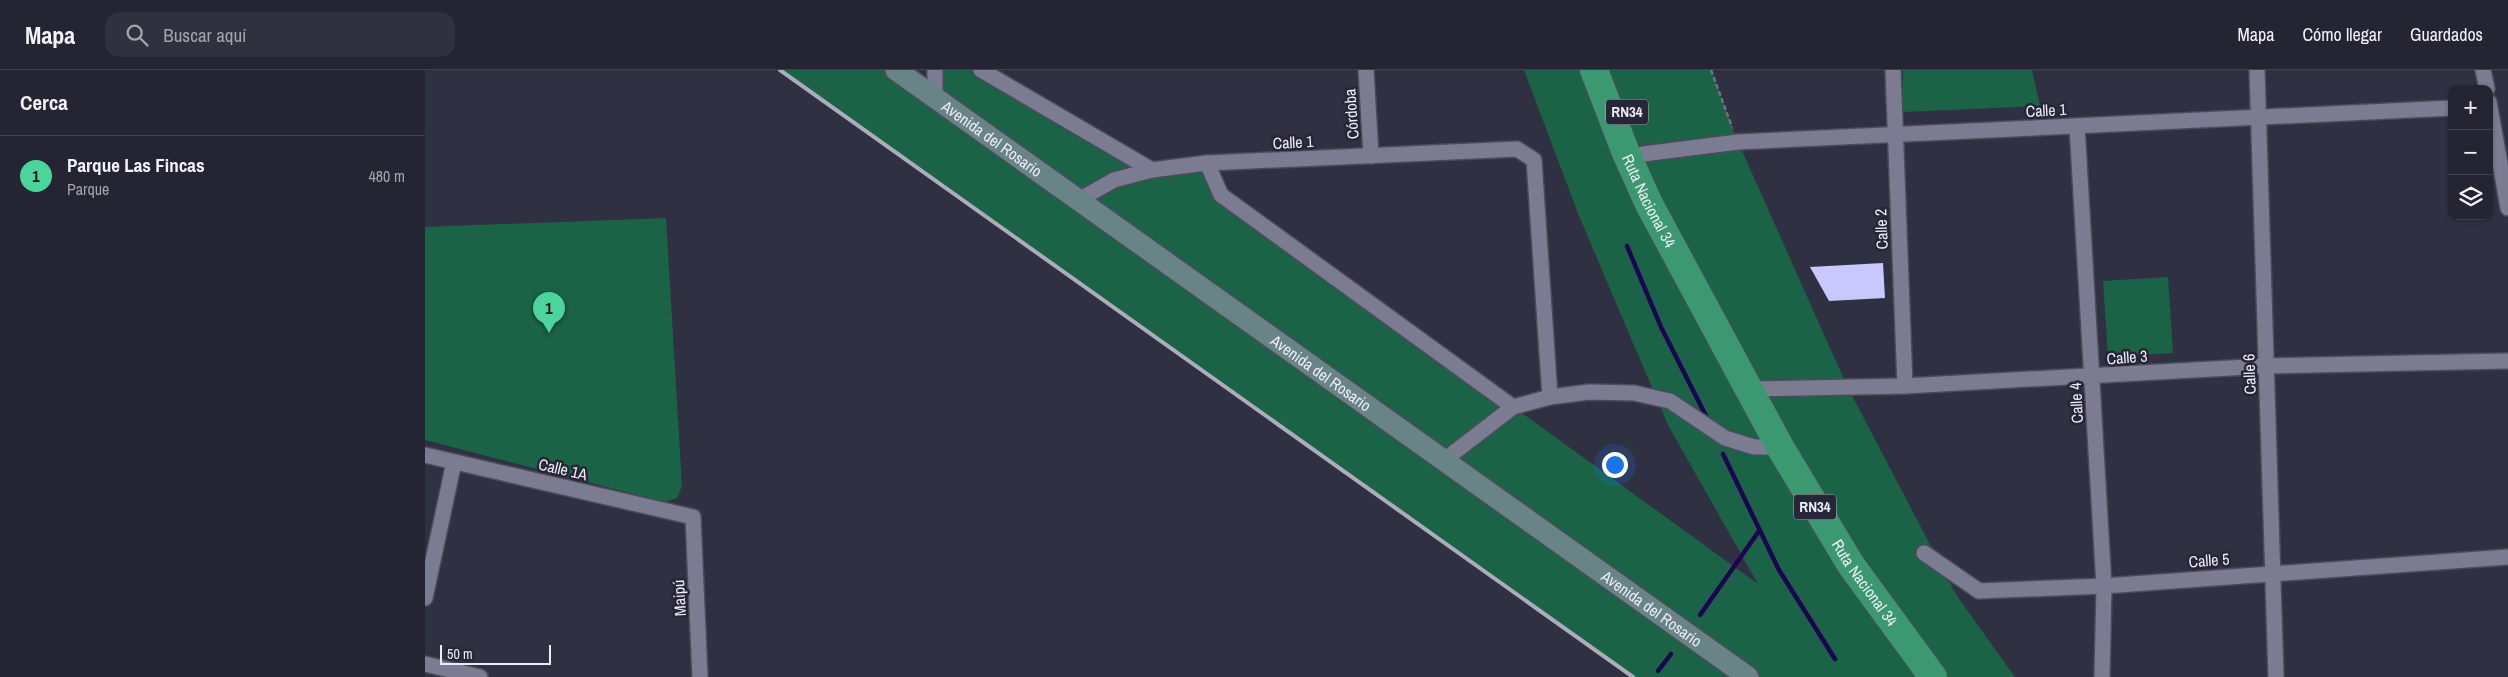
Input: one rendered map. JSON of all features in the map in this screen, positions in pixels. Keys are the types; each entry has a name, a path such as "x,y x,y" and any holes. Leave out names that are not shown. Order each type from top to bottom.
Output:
{"highway":[{"name":"Ruta Nacional 34","path":"1594,70 1626,153 1649,204 1780,447 1851,565 1933,677"},
{"name":"Ruta Nacional 34","path":"1611,70 1643,154 1715,328"}],"main road":[{"name":"Avenida del Rosario","path":"896,70 1077,201 1748,677"}],"street":[{"path":"935,70 935,97"},
{"path":"981,70 1152,170"},
{"name":"Córdoba","path":"1366,70 1371,156"},
{"name":"Calle 2","path":"1893,70 1905,386"},
{"name":"Calle 6","path":"2257,70 2276,677"},
{"path":"2483,70 2486,85"},
{"name":"Calle 1","path":"1643,154 1738,142 2448,108"},
{"path":"2493,122 2508,208"},
{"name":"Calle 4","path":"2077,126 2104,586 2102,677"},
{"name":"Calle 1","path":"1077,201 1114,180 1152,170 1207,163 1517,149 1534,160 1550,397"},
{"path":"1207,163 1221,195 1513,407"},
{"name":"Calle 3","path":"1748,389 1905,386 2266,366 2508,360"},
{"path":"1443,461 1513,407 1550,397 1589,392 1634,393 1670,401 1725,438 1754,447 1780,447"},
{"name":"Calle 1A","path":"425,455 693,517"},
{"path":"425,598 455,462"},
{"name":"Maipú","path":"693,517 700,677"},
{"name":"Calle 5","path":"1924,553 1979,591 2104,586 2508,557"},
{"path":"425,664 462,675 480,677"}],"path":[{"path":"1711,70 1738,142"}],"green space":[{"path":"780,70 896,70 935,97 935,70 981,70 1152,170 1207,163 1221,195 1758,584 1668,425 1579,216 1524,70 1711,70 1738,142 1848,388 1957,596 2015,677 1633,677"},
{"path":"1903,70 2032,70 2040,106 1903,112"},
{"path":"666,218 682,486 677,498 665,502 425,440 425,227"},
{"path":"2168,277 2173,353 2108,357 2103,281"}],"building":[{"path":"1883,263 1885,298 1829,301 1810,267"}],"waterway":[{"path":"1627,246 1661,327 1707,418"},
{"path":"1723,454 1779,570 1835,659"},
{"path":"1700,615 1759,531"},
{"path":"1658,671 1671,654"}],"railway":[{"path":"780,70 1633,677"}],"place":[{"name":"Parque Las Fincas","path":"549,333"}]}
